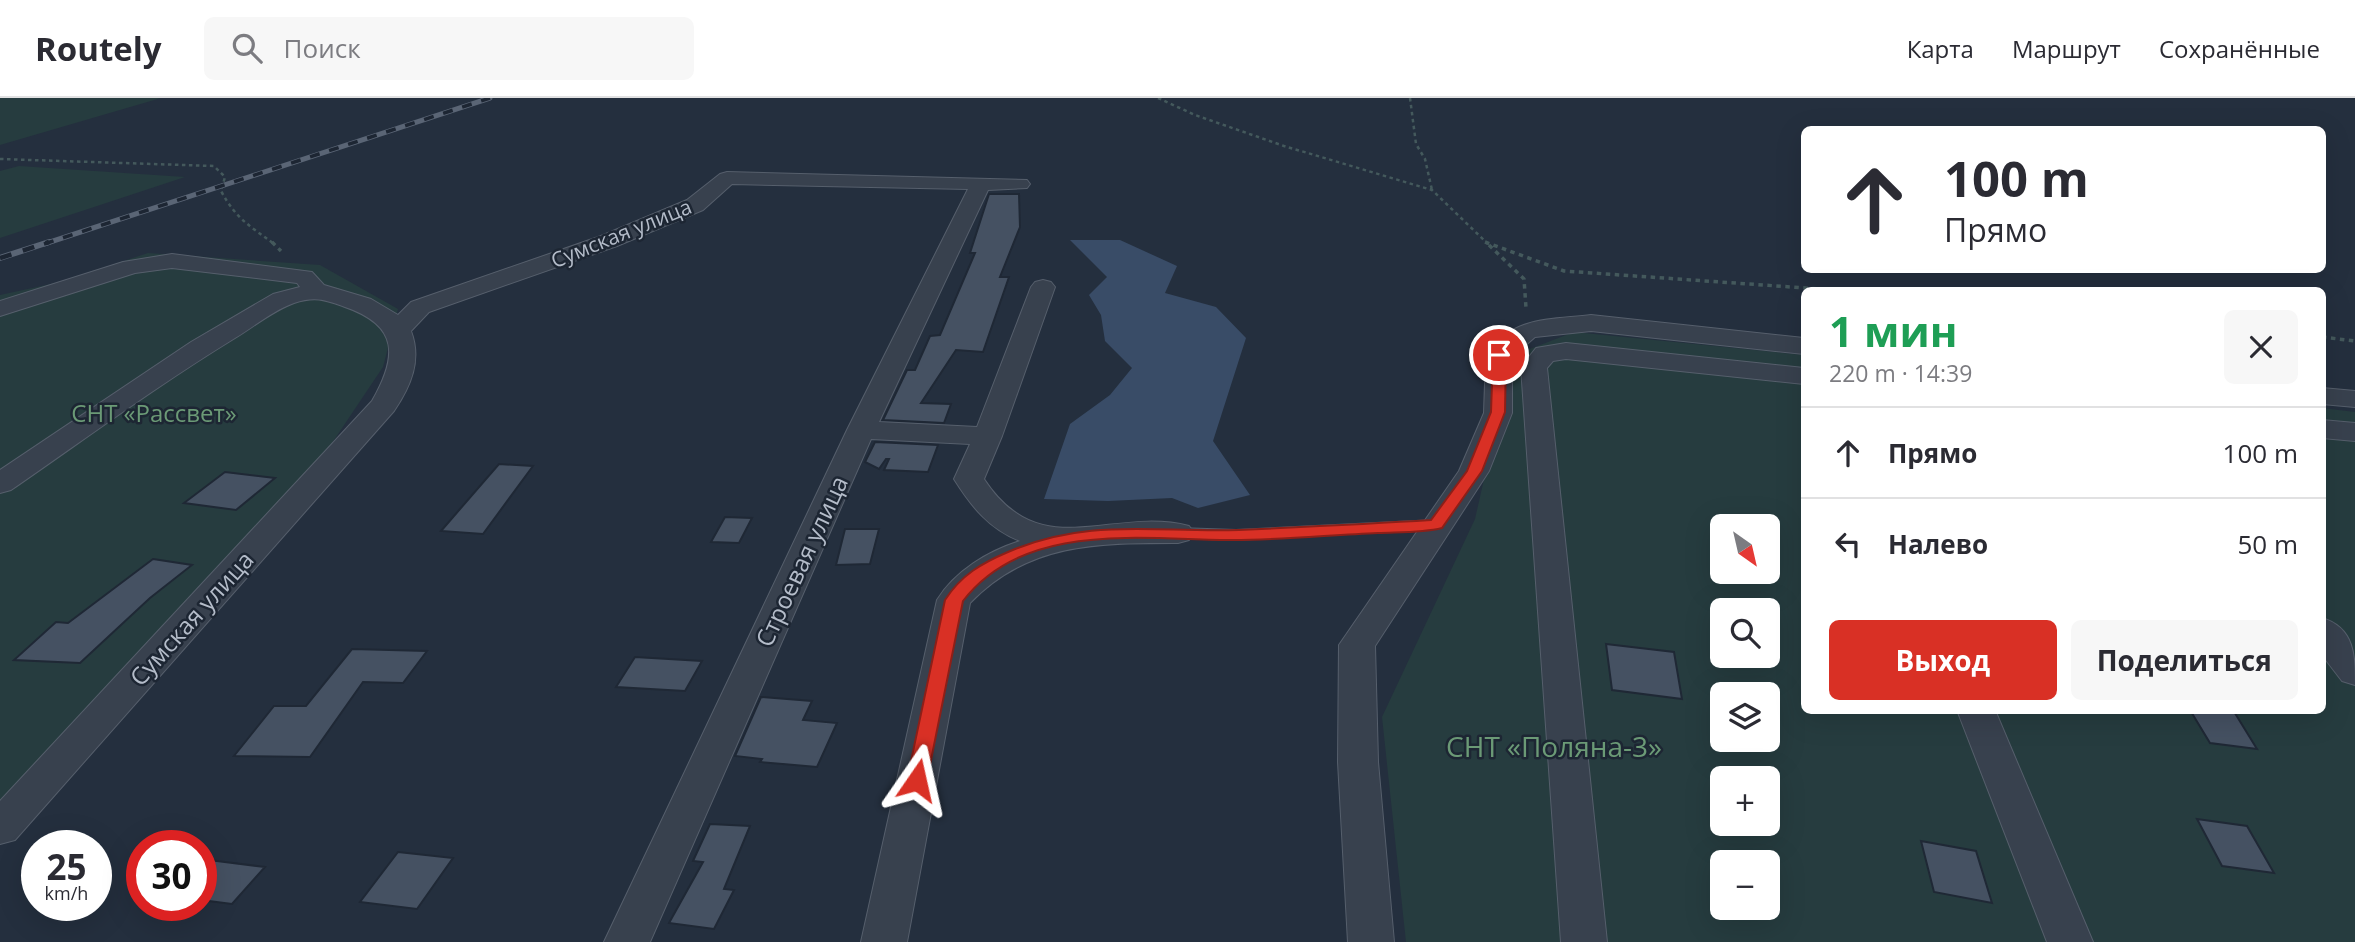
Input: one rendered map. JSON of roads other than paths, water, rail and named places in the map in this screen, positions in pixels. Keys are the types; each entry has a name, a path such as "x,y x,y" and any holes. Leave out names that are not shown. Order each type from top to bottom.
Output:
{"street":[{"name":"Сумская улица","path":"0,828 384,405 402,366 402,341 398,329 419,307 609,241 695,205 727,178 1020,184"},
{"name":"Строевая улица","path":"627,942 861,430 981,183"},
{"path":"0,309 131,267 172,261 309,283 386,314 398,329"},
{"path":"0,484 200,348 309,283"},
{"path":"1043,287 988,436 968,479 978,496 992,510 1027,534 1046,538 1074,537"},
{"path":"1371,942 1358,762 1357,645 1474,471 1498,412 1499,355 1528,330 1591,323 1801,346"},
{"path":"1584,942 1534,367 1545,354 1566,351 1801,376"},
{"path":"2326,396 2355,399"},
{"path":"2326,429 2355,432"},
{"path":"861,430 988,436"},
{"path":"884,942 954,600 967,583 987,567 1039,544 1098,533 1178,533"},
{"path":"2326,635 2355,672"},
{"path":"1978,714 2070,942"}],"lane":[{"path":"1178,533 1236,535 1436,525"}],"water":[{"path":"1070,240 1120,240 1177,266 1165,293 1216,307 1246,338 1213,441 1250,495 1198,508 1172,498 1108,501 1044,499 1070,424 1110,395 1132,368 1105,341 1101,315 1089,295 1107,277"}],"railway":[{"path":"44,244 490,98"},
{"path":"0,258 49,242"}],"park label":[{"name":"СНТ «Рассвет»","path":"154,412"},
{"name":"СНТ «Поляна-3»","path":"1554,746"}]}
